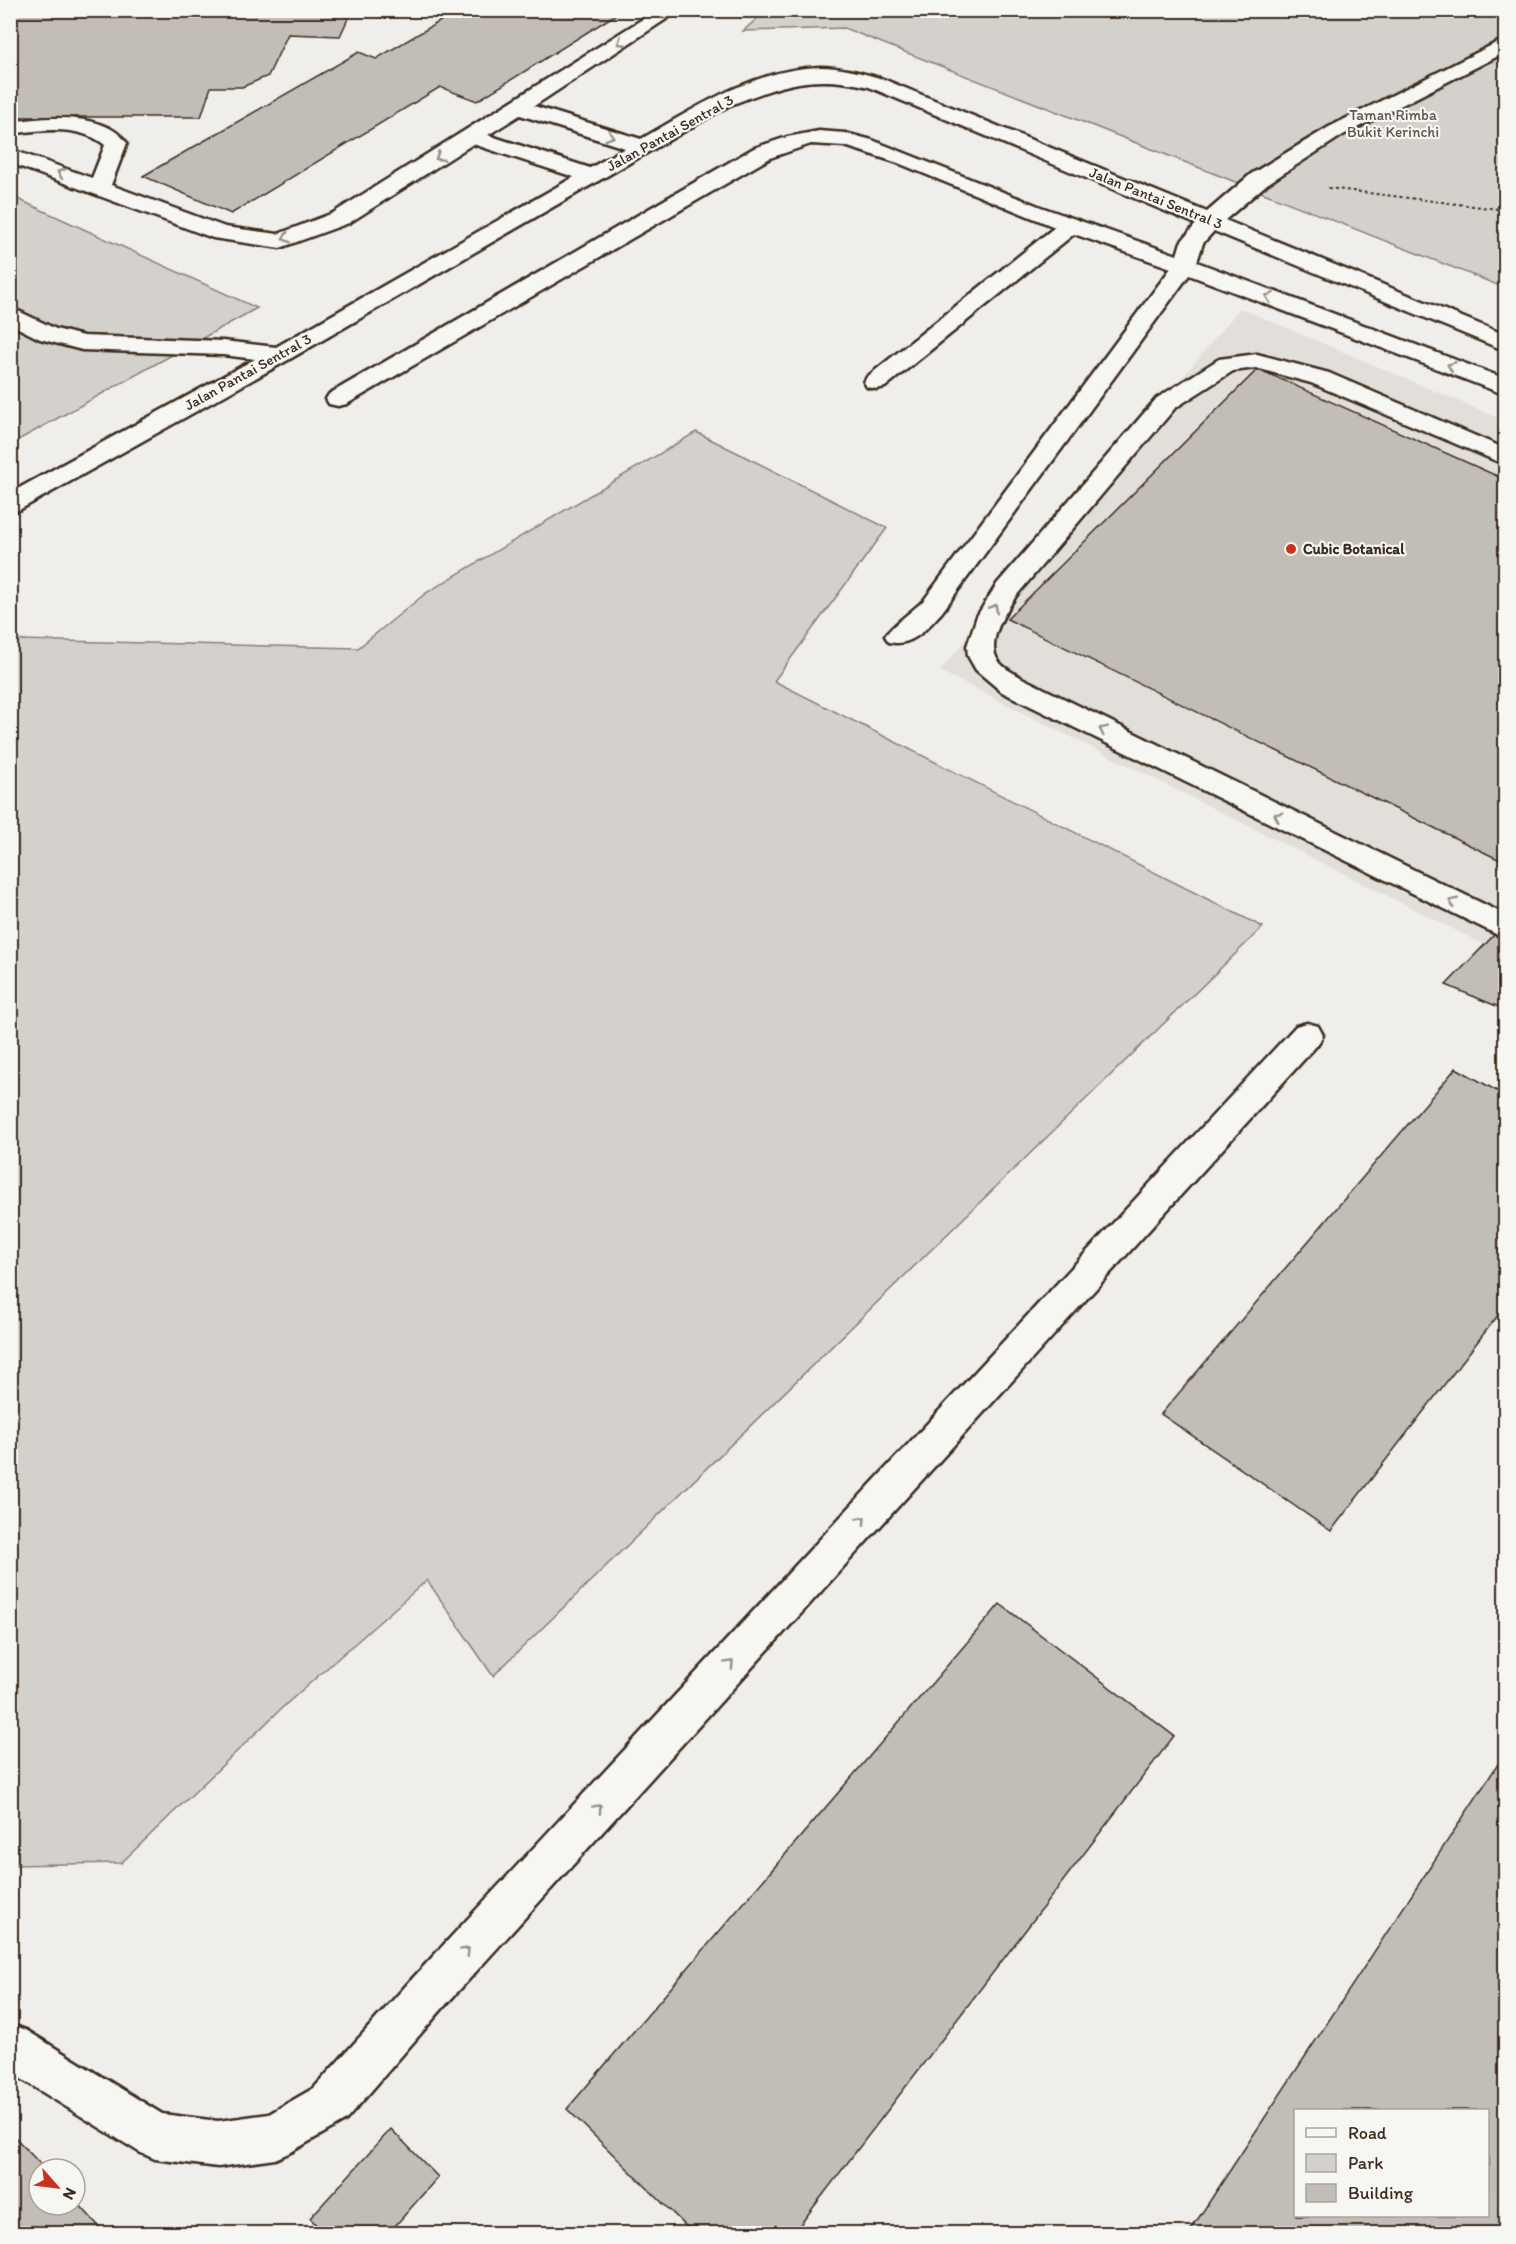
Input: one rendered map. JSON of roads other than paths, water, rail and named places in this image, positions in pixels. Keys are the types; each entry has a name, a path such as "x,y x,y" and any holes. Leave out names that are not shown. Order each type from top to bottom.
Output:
{"street":[{"path":"10,154 221,233 280,241 341,218 671,10"},
{"path":"899,636 919,621 933,606 1185,265 1192,242 1211,220 1259,179 1336,131 1506,44"},
{"name":"Jalan Pantai Sentral 3","path":"10,504 280,354 721,102 798,75 834,74 876,83 1506,344"},
{"path":"517,107 643,147"},
{"path":"10,128 49,123 99,130 116,143 99,187"},
{"path":"471,136 592,176"},
{"path":"338,399 762,153 804,139 828,137 891,154 1069,227 1185,265 1506,388"},
{"path":"876,382 1069,227"},
{"path":"10,314 48,334 82,343 223,348 280,354"},
{"path":"1506,458 1320,378 1257,361 1227,364 1166,404 1006,590 990,614 981,644 985,663 1012,685 1506,928"},
{"path":"10,2046 155,2136 218,2144 275,2136 330,2104 427,1994 1307,1035"}],"place":[{"name":"Cubic Botanical","path":"1291,549"}],"park label":[{"name":"Taman Rimba Bukit Kerinchi","path":"1393,124"}]}
